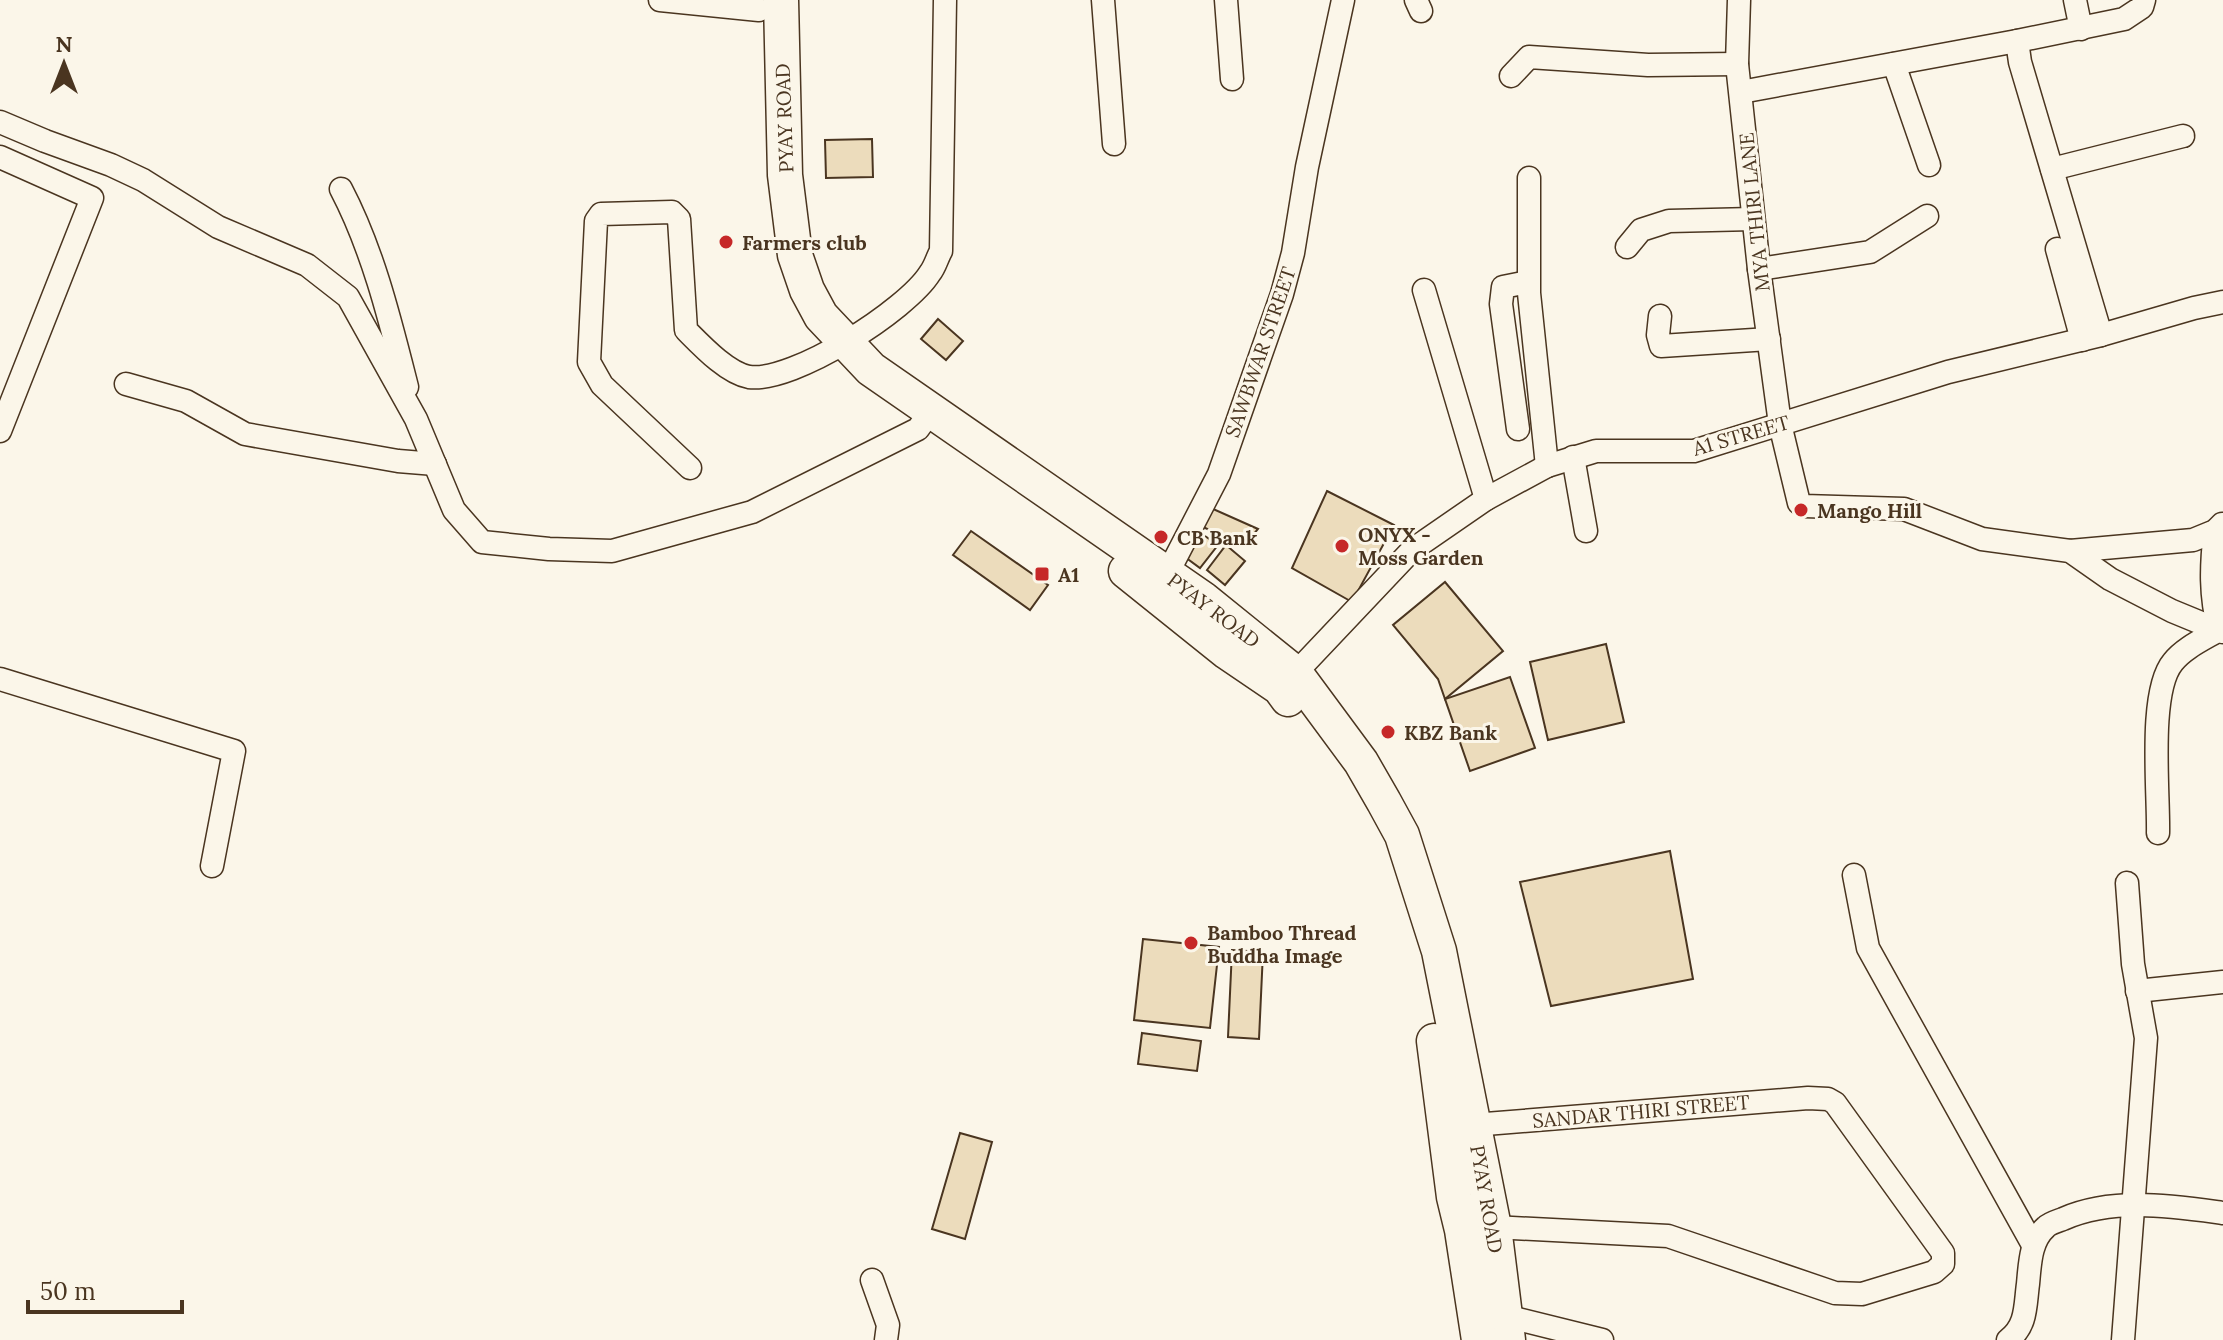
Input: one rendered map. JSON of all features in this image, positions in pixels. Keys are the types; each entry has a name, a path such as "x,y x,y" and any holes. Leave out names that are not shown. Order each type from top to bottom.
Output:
{"highway":[{"name":"PYAY ROAD","path":"767,3 763,177 774,259 787,298 803,328 836,348 857,385 925,420 1107,556 1161,585 1227,652 1288,681 1361,762 1402,835 1439,951 1494,1227 1492,1328"},
{"name":"PYAY ROAD","path":"1288,681 1382,843 1418,957 1436,1052 1454,1197 1492,1328"}],"street":[{"path":"660,0 767,3"},
{"path":"690,468 602,385 589,362 596,221 601,214 672,212 679,219 686,330 713,357 745,376 769,377 836,348 896,308 930,275 941,251 945,0"},
{"path":"1103,0 1114,144"},
{"path":"1226,0 1232,79"},
{"name":"SAWBWAR STREET","path":"1161,585 1219,474 1282,294 1293,253 1307,167 1343,0"},
{"name":"MYA THIRI LANE","path":"1739,0 1737,64 1759,269 1780,424 1801,505 1904,509 1982,539 2070,551"},
{"path":"2075,0 2081,29"},
{"path":"1741,92 2081,29 2124,19 2142,7 2144,0"},
{"path":"2017,41 2020,62 2052,169 2091,338"},
{"path":"1511,76 1529,57 1648,65 1737,64"},
{"path":"1894,64 1929,165"},
{"path":"0,122 143,180 218,227 307,265 348,297 416,419 454,510 482,542 612,551 752,512 925,420"},
{"path":"2052,169 2183,136"},
{"path":"0,157 92,198 0,431"},
{"path":"1529,178 1528,282 1536,383 1547,466"},
{"path":"341,189 352,210 387,311 416,419"},
{"path":"1759,269 1870,252 1927,216"},
{"path":"1627,247 1641,230 1669,221 1753,219"},
{"path":"2057,249 2091,338"},
{"path":"1518,429 1501,304 1503,287 1528,282"},
{"path":"1424,290 1486,499"},
{"name":"A1 STREET","path":"1288,681 1412,550 1486,499 1547,466 1596,451 1694,451 1948,372 2223,302"},
{"path":"1660,316 1658,335 1661,346 1769,339"},
{"path":"126,384 186,401 245,434 398,461 435,464"},
{"path":"1573,457 1586,531"},
{"path":"2070,551 2193,540 2219,527"},
{"path":"2219,527 2210,574 2212,601 2221,631"},
{"path":"2070,551 2122,585 2172,611 2221,631"},
{"path":"2158,833 2158,726 2163,677 2174,661 2221,631"},
{"path":"0,679 234,751 212,866"},
{"path":"1854,875 1868,948 2033,1245"},
{"path":"2123,1340 2146,1038 2144,1014 2137,991 2127,883"},
{"path":"2137,991 2223,982"},
{"name":"SANDAR THIRI STREET","path":"1473,1125 1808,1098 1828,1099 1844,1115 1943,1253 1943,1264 1934,1272 1862,1294 1835,1293 1668,1236 1494,1227"},
{"path":"2008,1340 2018,1332 2024,1320 2033,1245 2047,1226 2075,1213 2133,1205 2223,1213"},
{"path":"872,1280 888,1325 886,1340"},
{"path":"1492,1328 1602,1340"}],"building":[{"path":"872,139 873,177 826,178 825,140"},
{"path":"938,319 963,341 946,360 921,339"},
{"name":"ONYX - Moss Garden","path":"1327,491 1394,525 1352,602 1292,568"},
{"path":"1211,508 1258,529 1244,546 1203,527"},
{"path":"971,531 1048,585 1030,610 953,555"},
{"path":"1202,534 1218,545 1200,568 1185,557"},
{"path":"1226,545 1245,561 1225,585 1207,570"},
{"path":"1445,582 1503,651 1445,699 1438,679 1393,625"},
{"path":"1606,644 1624,722 1548,740 1530,662"},
{"path":"1510,677 1535,748 1470,771 1445,699"},
{"path":"1670,851 1693,979 1551,1006 1520,882"},
{"path":"1143,939 1219,947 1210,1028 1134,1020"},
{"path":"1232,950 1263,952 1259,1039 1228,1037"},
{"path":"1142,1033 1201,1041 1197,1071 1138,1064"},
{"path":"960,1133 992,1142 965,1239 932,1229"}],"place":[{"name":"Farmers club","path":"726,242"},
{"name":"Mango Hill","path":"1801,510"},
{"name":"CB Bank","path":"1161,537"},
{"name":"ONYX - Moss Garden","path":"1342,546"},
{"name":"A1","path":"1042,574"},
{"name":"KBZ Bank","path":"1388,732"},
{"name":"Bamboo Thread Buddha Image","path":"1191,943"}]}
